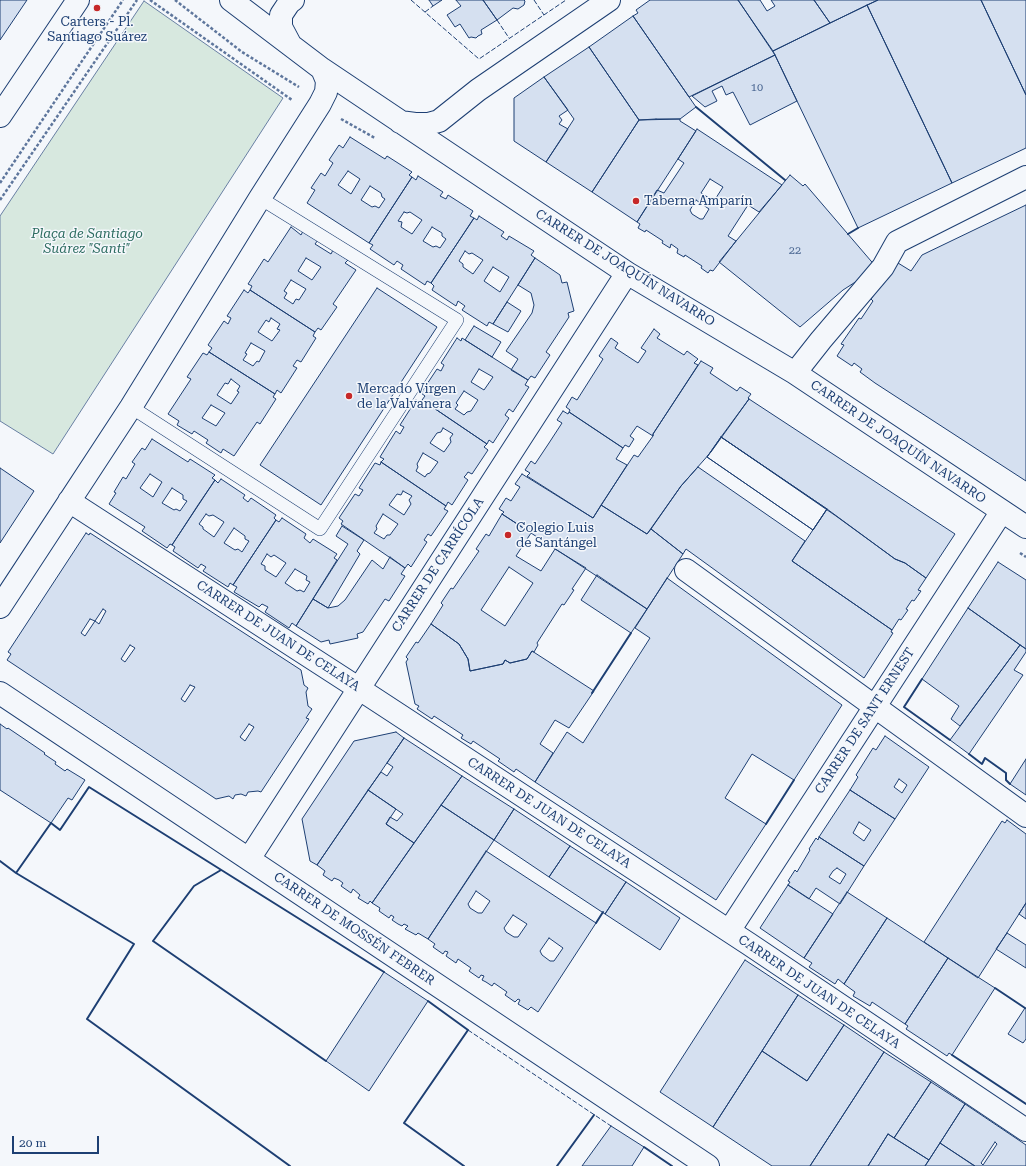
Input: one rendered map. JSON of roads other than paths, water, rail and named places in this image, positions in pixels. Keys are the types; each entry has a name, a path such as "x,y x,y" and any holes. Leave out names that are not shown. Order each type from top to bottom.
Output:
{"street":[{"path":"0,116 78,0"},
{"name":"CARRER DE JOAQUÍN NAVARRO","path":"231,0 322,69 400,122 627,272 795,373 1026,527"},
{"path":"290,44 282,27 281,15 289,3 294,0"},
{"path":"400,122 428,124 439,121 478,90 609,0"},
{"path":"0,607 131,407 320,104 326,92 326,81 322,69"},
{"path":"795,373 883,267 897,242 1026,177"},
{"name":"CARRER DE CARRÍCOLA","path":"249,859 627,272"},
{"name":"CARRER DE JUAN DE CELAYA","path":"69,501 729,931 1026,1130"},
{"name":"CARRER DE SANT ERNEST","path":"729,931 1002,511"},
{"path":"686,570 1026,816"},
{"name":"CARRER DE MOSSÉN FEBRER","path":"0,693 708,1166"}],"lane":[{"path":"131,407 320,529 457,320 260,198"}],"place":[{"name":"Carters - Pl. Santiago Suárez","path":"97,8"},
{"name":"Taberna Amparín","path":"636,201"},
{"name":"Mercado Virgen de la Valvanera","path":"349,396"},
{"name":"Colegio Luis de Santángel","path":"508,535"}],"park label":[{"name":"Plaça de Santiago Suárez \"Santi\"","path":"87,242"}]}
